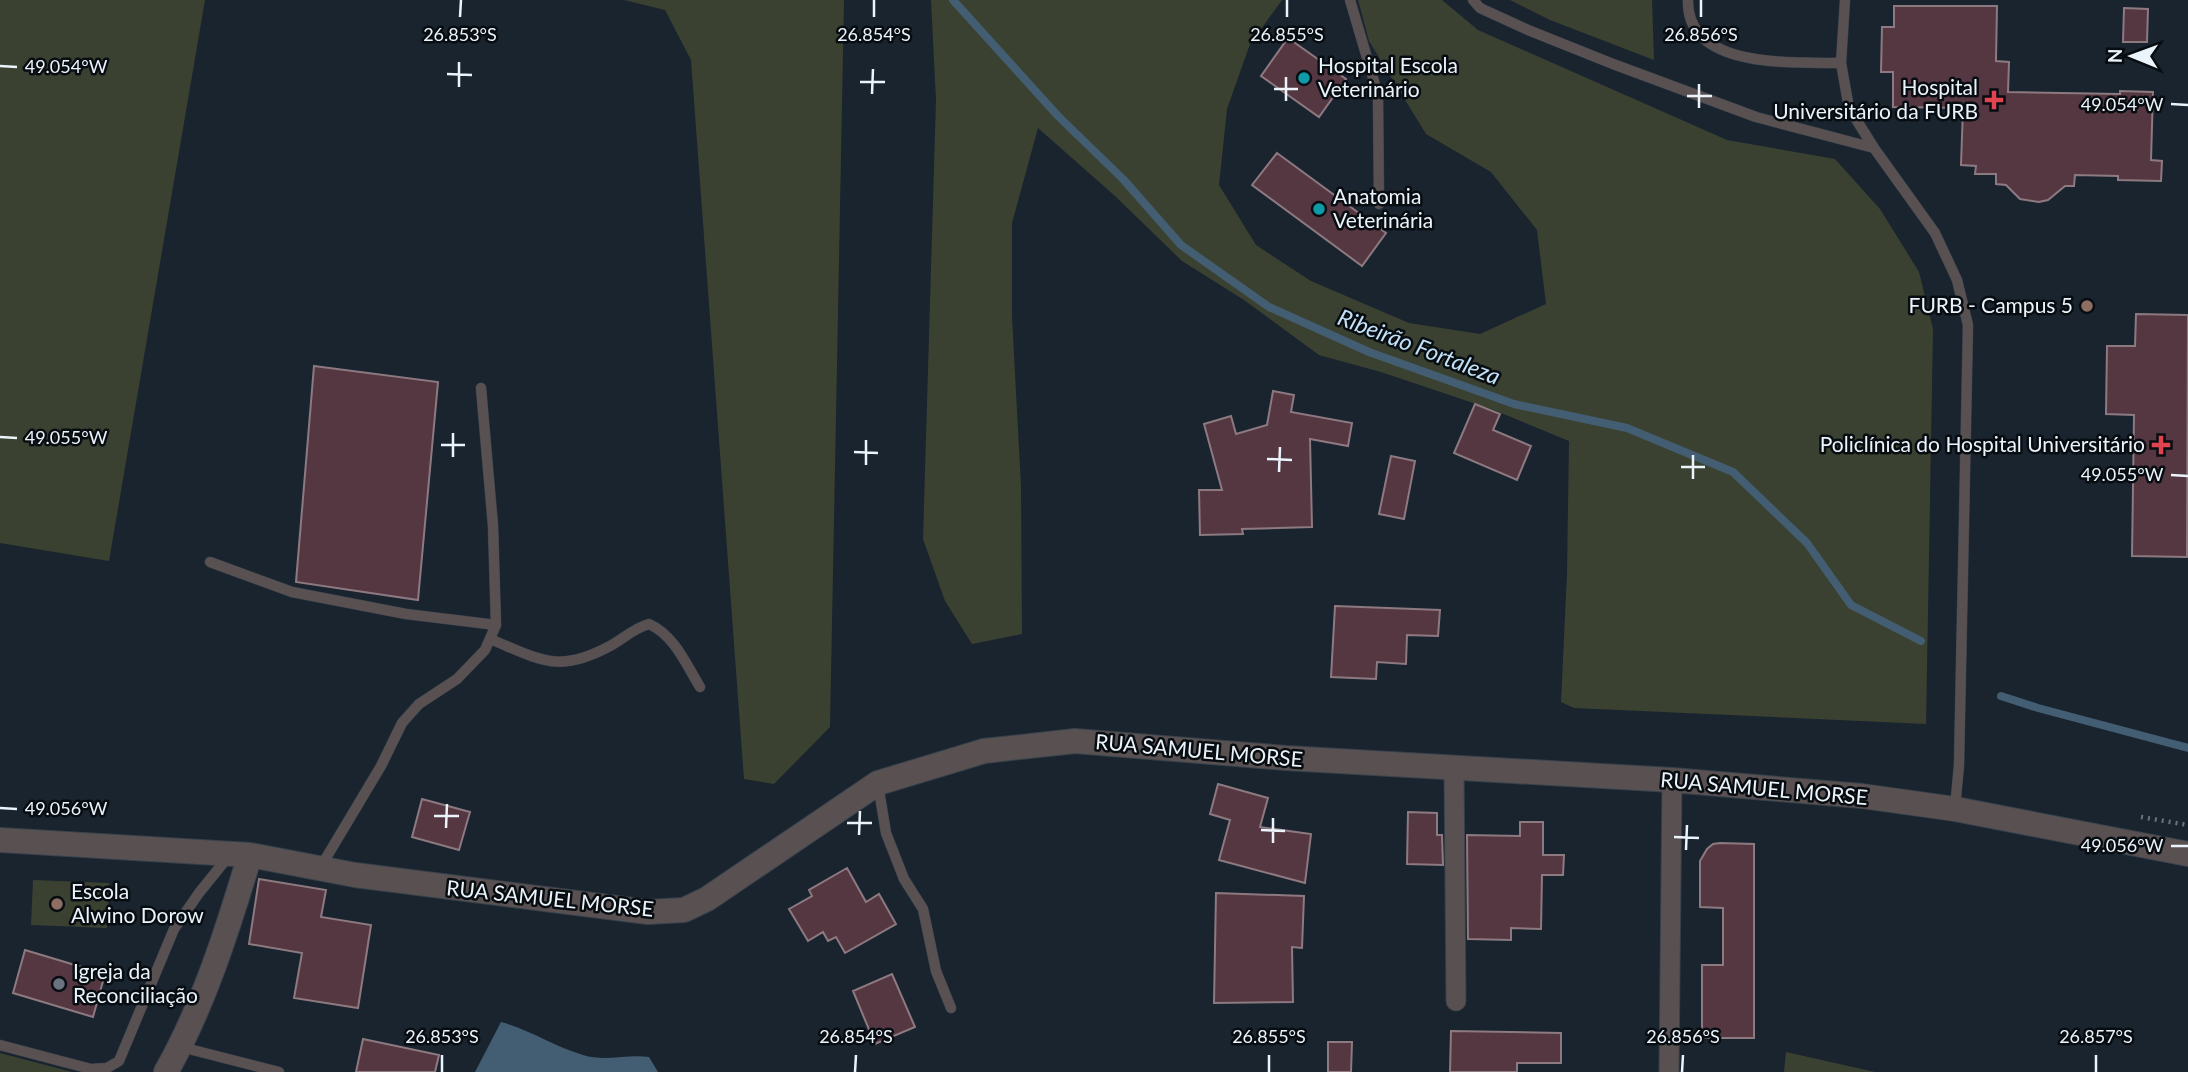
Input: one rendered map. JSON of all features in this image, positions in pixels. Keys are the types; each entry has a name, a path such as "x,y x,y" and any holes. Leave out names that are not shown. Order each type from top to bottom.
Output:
{"street":[{"name":"RUA SAMUEL MORSE","path":"0,840 241,855 451,888 648,912 684,910 707,899 878,783 984,751 1075,741 1286,758 1672,780 1862,796 1955,809 2188,854"},
{"path":"1454,768 1456,1001"},
{"path":"1669,1072 1672,780"},
{"path":"166,1072 181,1046 225,934 241,855"}],"lane":[{"path":"1350,0 1378,95 1379,204"},
{"path":"1472,0 1480,8 1528,30 1756,117 1874,148"},
{"path":"1688,0 1695,31 1717,49 1760,59 1841,63"},
{"path":"1845,0 1841,63 1849,108 1935,233 1957,280 1968,325 1959,765 1955,809"},
{"path":"320,869 381,766 402,723 419,704 457,679 485,650 496,625 493,526 481,388"},
{"path":"210,562 292,592 406,614 496,625"},
{"path":"490,639 534,658 564,662 583,660 649,624 660,629 669,639 700,687"},
{"path":"878,783 886,832 904,879 923,909 933,962 951,1008"},
{"path":"0,1045 91,1069 107,1068 119,1061 174,929 199,892 241,855"},
{"path":"181,1046 279,1072"}],"green space":[{"path":"0,0 205,0 109,561 0,543"},
{"path":"624,0 844,0 830,727 774,784 744,779 691,60 665,10"},
{"path":"931,0 1282,0 1250,44 1227,109 1219,185 1256,245 1311,281 1409,323 1480,334 1546,304 1537,230 1491,172 1426,134 1369,41 1358,0 1442,0 1478,30 1727,140 1835,159 1880,209 1919,272 1933,329 1926,724 1574,708 1561,702 1569,441 1494,410 1381,372 1319,355 1244,300 1182,261 1115,196 1038,128 1012,223 1012,317 1021,486 1022,634 972,644 945,601 923,539 936,100"},
{"path":"1510,0 1652,0 1654,60 1550,20"},
{"path":"33,880 109,883 107,928 31,925"},
{"path":"1786,1052 1875,1072 1784,1072"},
{"path":"0,1053 72,1072 0,1072"}],"water":[{"path":"501,1022 591,1057 649,1057 658,1072 475,1072"}],"building":[{"name":"Hospital Universitário da FURB","path":"1894,6 1997,6 1996,61 2009,62 2008,92 2153,92 2151,160 2162,161 2161,181 2075,175 2074,186 2065,186 2048,200 2039,202 2020,199 2006,185 1996,184 1996,174 1975,174 1976,166 1961,165 1963,108 1893,107 1893,72 1881,72 1882,27 1894,27"},
{"path":"2124,8 2148,9 2147,42 2123,42"},
{"name":"Hospital Escola Veterinário","path":"1288,38 1346,79 1319,117 1261,76"},
{"name":"Anatomia Veterinária","path":"1277,153 1386,233 1362,266 1252,185"},
{"name":"Policlínica do Hospital Universitário","path":"2136,314 2188,315 2187,557 2132,556 2134,415 2106,414 2107,346 2135,346"},
{"path":"314,366 438,382 418,600 296,582"},
{"path":"1273,391 1294,395 1291,412 1352,423 1348,446 1310,439 1312,527 1242,529 1243,534 1200,535 1199,490 1222,490 1204,424 1231,416 1236,434 1267,425"},
{"path":"1475,404 1500,414 1493,430 1531,446 1517,480 1454,453"},
{"path":"1391,456 1415,461 1404,519 1379,514"},
{"path":"1335,606 1440,610 1438,636 1407,635 1406,664 1377,662 1376,679 1331,677"},
{"path":"1218,784 1268,798 1260,827 1311,834 1305,883 1219,860 1230,820 1210,814"},
{"path":"422,799 470,812 459,850 412,837"},
{"path":"1408,812 1437,813 1437,835 1442,835 1443,865 1407,864"},
{"path":"1520,822 1543,822 1543,855 1564,855 1563,875 1542,875 1541,929 1511,928 1511,940 1468,939 1467,835 1520,836"},
{"path":"1720,843 1754,844 1754,1038 1702,1038 1702,965 1723,965 1723,908 1700,907 1700,861 1707,849"},
{"path":"847,868 866,902 879,894 896,924 845,953 836,937 828,941 823,932 808,941 789,909 812,896 809,890"},
{"path":"259,879 326,890 321,917 371,925 358,1008 294,998 302,953 249,944"},
{"path":"1216,893 1304,896 1302,948 1292,947 1293,1002 1214,1003"},
{"name":"Igreja da Reconciliação","path":"25,950 105,974 93,1017 13,993"},
{"path":"892,974 915,1027 875,1044 853,991"},
{"path":"1451,1031 1561,1033 1561,1063 1517,1063 1517,1072 1450,1072"},
{"path":"363,1039 439,1055 435,1072 356,1072"},
{"path":"1328,1042 1352,1042 1351,1072 1328,1072"}],"waterway":[{"name":"Ribeirão Fortaleza","path":"953,0 1058,116 1123,179 1181,245 1269,307 1369,352 1514,404 1627,428 1733,472 1807,543 1851,605 1921,641"},
{"name":"Ribeirão Fortaleza","path":"2001,696 2188,748"}],"place":[{"name":"Hospital Escola Veterinário","path":"1304,78"},
{"name":"Hospital Universitário da FURB","path":"1994,100"},
{"name":"Anatomia Veterinária","path":"1319,209"},
{"name":"FURB - Campus 5","path":"2087,306"},
{"name":"Policlínica do Hospital Universitário","path":"2161,445"},
{"name":"Escola Alwino Dorow","path":"57,904"},
{"name":"Igreja da Reconciliação","path":"59,984"}]}
